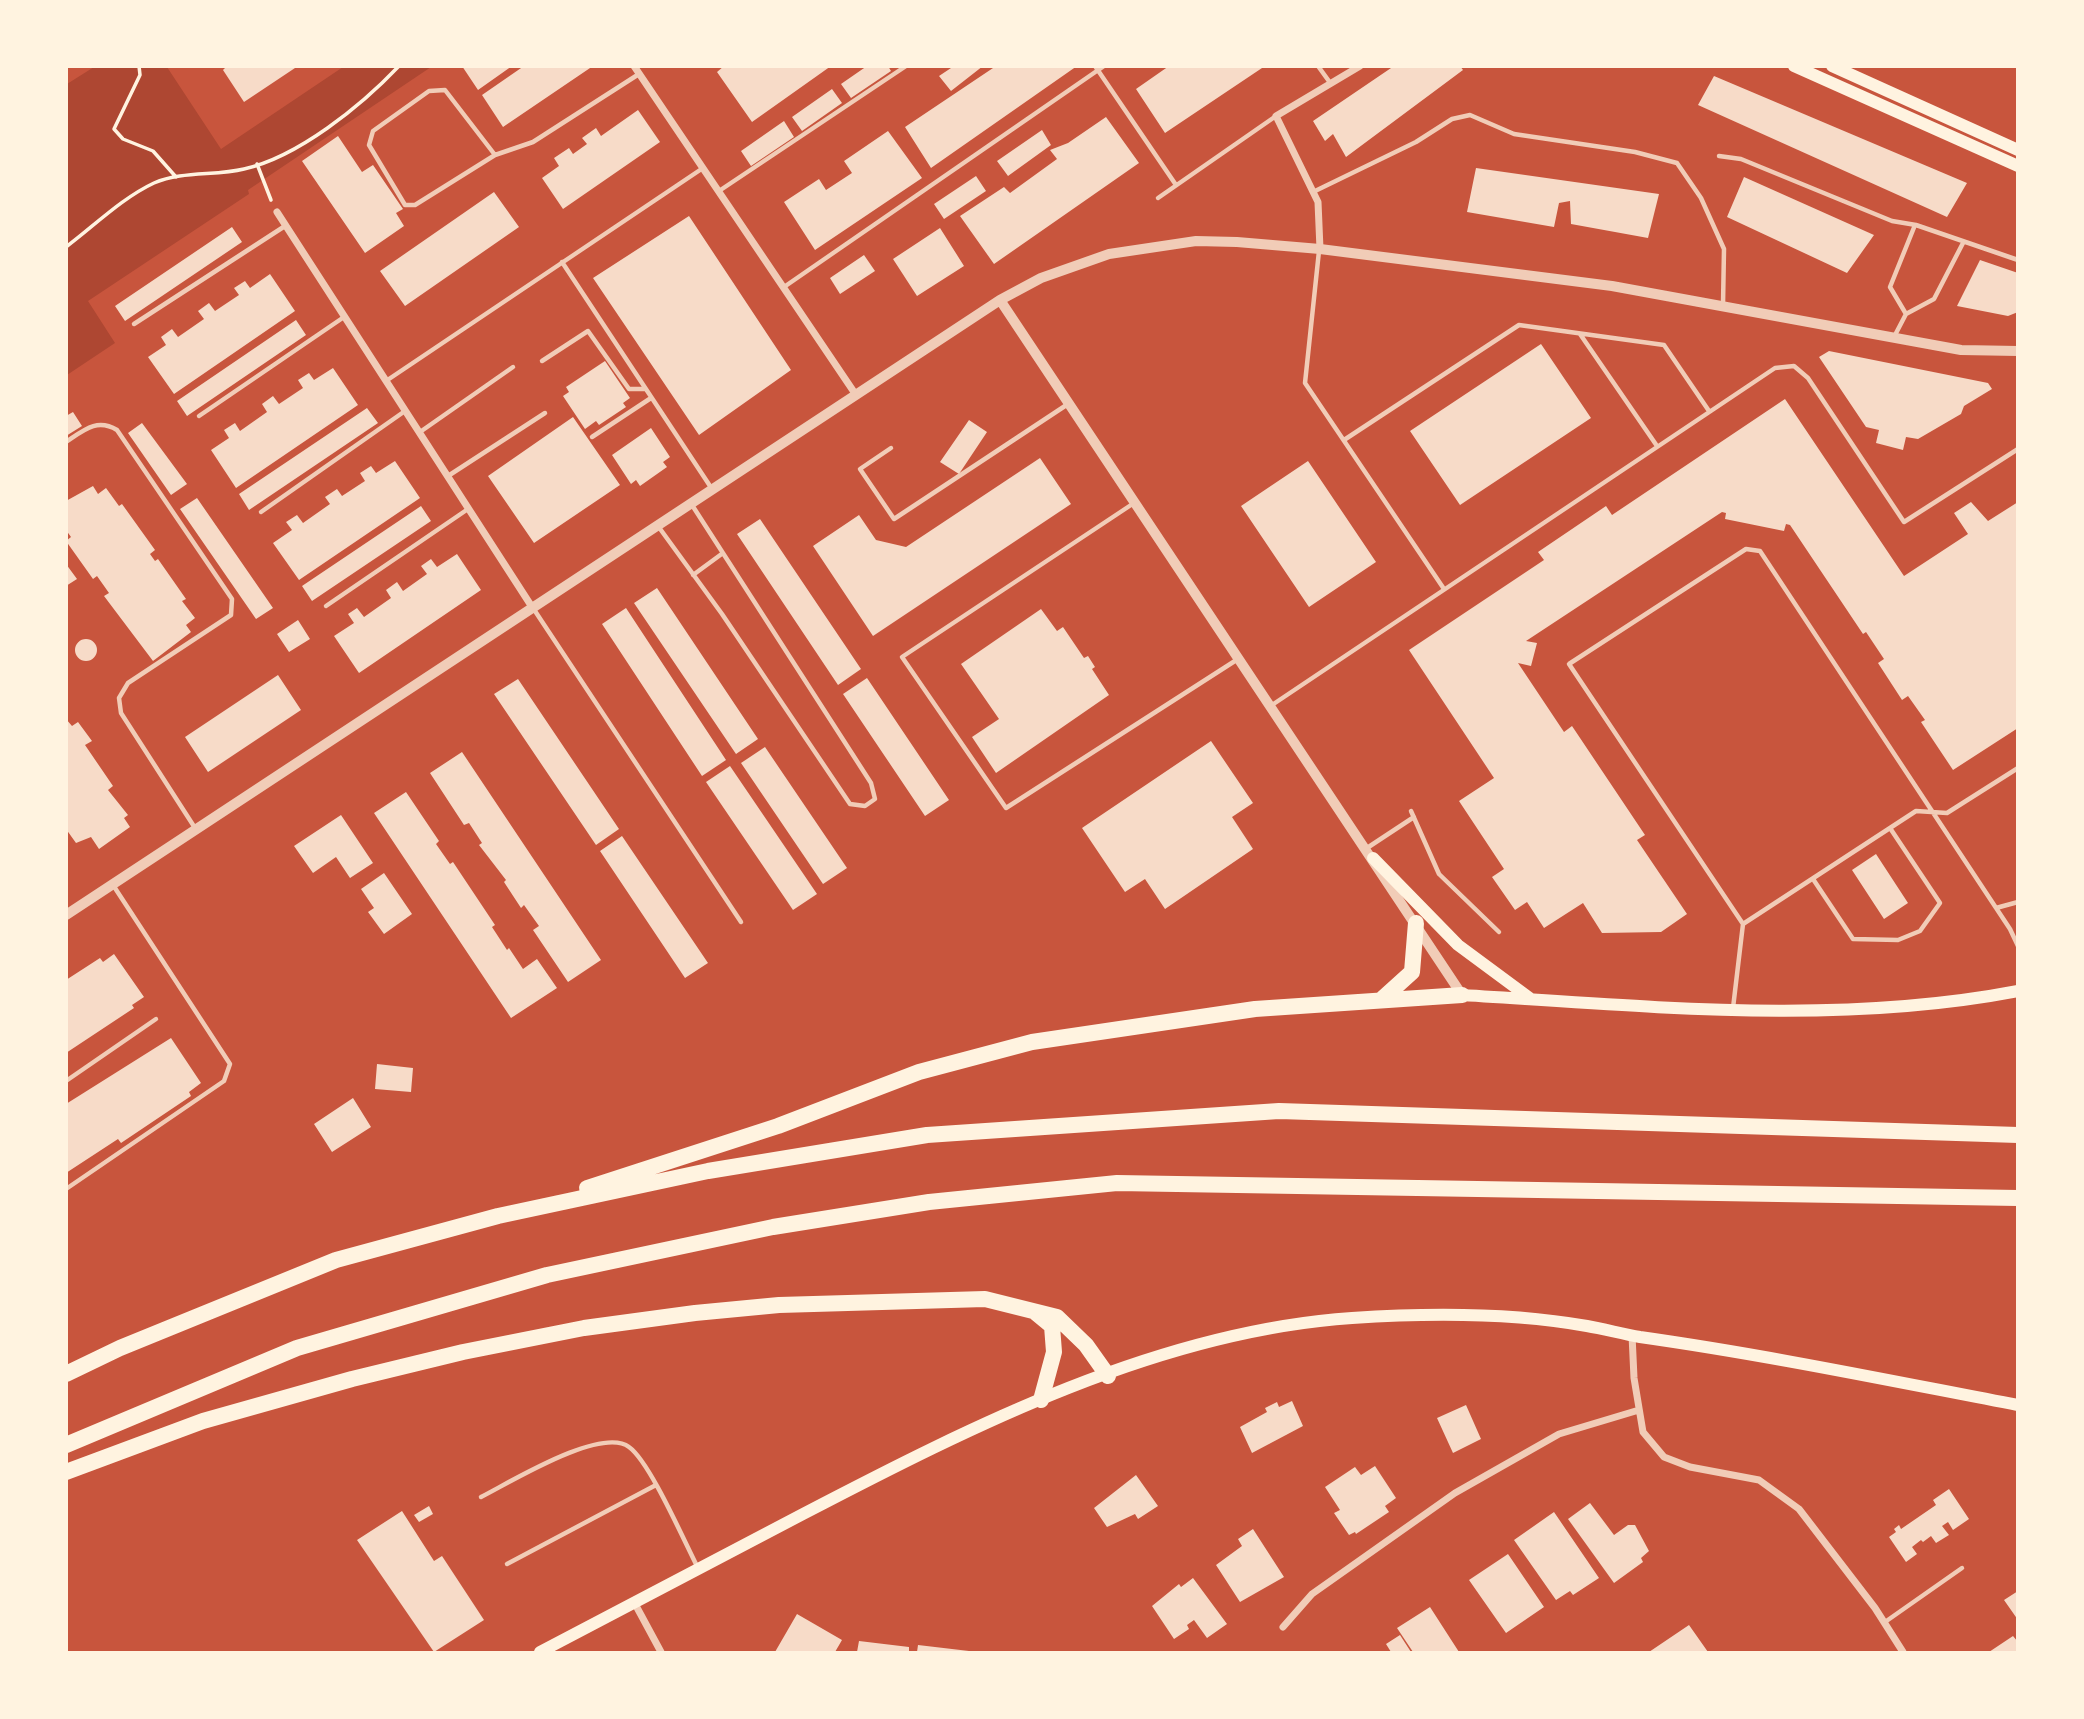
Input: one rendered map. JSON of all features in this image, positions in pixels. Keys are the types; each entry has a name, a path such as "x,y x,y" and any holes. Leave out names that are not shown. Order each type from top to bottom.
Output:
{"highway":[{"path":"1381,1000 1412,972 1416,923"},
{"path":"66,1374 120,1348 336,1260 498,1216 778,1126 919,1072 1032,1042 1255,1009 1462,995"},
{"path":"498,1216 708,1171 927,1135 1279,1111 2018,1135"},
{"path":"66,1445 297,1348 547,1275 773,1227 929,1202 1117,1182 2018,1198"},
{"path":"66,1472 203,1421 327,1386 463,1352 584,1328 695,1312 779,1305 985,1299 1057,1317 1086,1345 1108,1376"},
{"path":"1033,1311 1052,1326 1054,1352 1041,1400"}],"main road":[{"path":"1794,66 2018,166"},
{"path":"1832,66 2018,150"},
{"path":"1370,853 1458,945 1531,999"},
{"path":"1462,995 1733,1010 1891,1009 1957,1003 2018,991"},
{"path":"540,1653 898,1464 1041,1400 1202,1343 1278,1327 1353,1318 1494,1318 1584,1325 1632,1335 1770,1355 2018,1405"}],"street":[{"path":"1320,249 1318,202 1276,117 1360,66"},
{"path":"637,70 856,395"},
{"path":"277,212 532,607"},
{"path":"66,915 1000,300 1041,278 1108,254 1149,245 1237,242 1320,249 1541,275 1961,350 2018,351"},
{"path":"1000,300 1462,995"},
{"path":"1632,1335 1643,1432 1664,1457 1690,1467 1759,1480 1799,1509 1884,1623 1903,1653"},
{"path":"1283,1627 1312,1594 1455,1493 1559,1434 1639,1410"},
{"path":"634,1602 661,1653"}],"lane":[{"path":"719,191 906,66"},
{"path":"784,287 1104,66"},
{"path":"1318,66 1331,84"},
{"path":"1097,69 1175,186"},
{"path":"495,155 445,90 429,91 373,131 369,145 405,205 415,205 495,155 533,142 637,70"},
{"path":"1313,192 1416,142 1452,119 1470,115 1514,134 1635,152 1677,163 1701,198 1724,249 1723,306"},
{"path":"1158,198 1276,117"},
{"path":"1718,156 1741,159 1892,221 1916,225 2018,260"},
{"path":"386,381 703,168"},
{"path":"134,324 286,225"},
{"path":"1906,314 1890,287 1916,225"},
{"path":"1894,338 1906,314 1934,299 1963,243"},
{"path":"1320,249 1304,383 1444,589"},
{"path":"562,262 712,489"},
{"path":"199,416 345,317"},
{"path":"1344,440 1519,325 1664,345 1709,411"},
{"path":"542,361 588,331 629,389 645,389"},
{"path":"1580,333 1657,446"},
{"path":"1271,706 1776,368 1794,366 1808,378 1904,522 2018,449"},
{"path":"419,432 513,367"},
{"path":"593,437 651,398"},
{"path":"891,448 860,469 894,519 1068,403"},
{"path":"261,512 405,411"},
{"path":"448,476 545,413"},
{"path":"66,442 93,424 107,424 117,430 232,599 232,615 128,683 118,698 121,713 196,828"},
{"path":"657,525 850,804 865,806 875,799 872,783 691,503"},
{"path":"1135,503 902,657 1006,808 1239,658"},
{"path":"326,606 469,508"},
{"path":"1733,1010 1743,924 1569,664 1746,549 1760,551 1996,908 2018,946"},
{"path":"693,575 723,553"},
{"path":"532,607 741,922"},
{"path":"1743,924 1916,811 1947,813 2018,768"},
{"path":"1411,811 1439,874 1499,932"},
{"path":"1370,853 1414,817"},
{"path":"1812,879 1853,939 1898,940 1920,931 1940,904 1890,828"},
{"path":"66,1188 224,1081 230,1064 113,884"},
{"path":"1996,908 2018,901"},
{"path":"66,1081 156,1019"},
{"path":"481,1497 582,1447 615,1441 630,1447 656,1485 698,1569"},
{"path":"507,1564 656,1485"},
{"path":"1884,1623 1962,1568"}],"path":[{"path":"139,66 140,75 114,129 123,139 153,150 177,177"},
{"path":"66,247 136,193 155,183 177,177 245,169 300,145 366,101 399,66"},
{"path":"257,164 264,188 277,212"}],"shaded area":[{"path":"94,67 167,67 221,149 343,67 431,67 248,190 249,194 88,301 115,343 67,375 67,84"}],"building":[{"path":"227,66 298,66 244,102 223,70"},
{"path":"462,66 512,66 478,90"},
{"path":"524,66 593,66 503,127 482,95"},
{"path":"724,66 831,66 752,122 717,72"},
{"path":"867,66 888,66 891,71 851,98 841,84"},
{"path":"954,66 983,66 951,91 939,76"},
{"path":"996,66 1077,66 931,168 905,127"},
{"path":"1169,66 1265,66 1165,133 1136,89"},
{"path":"1394,66 1460,66 1463,70 1346,157 1333,134 1325,141 1313,121"},
{"path":"1714,76 1967,183 1947,217 1698,105"},
{"path":"832,89 842,103 802,131 792,117"},
{"path":"638,110 660,142 563,209 542,178 559,166 554,158 569,148 573,154 587,144 582,138 596,128 601,136"},
{"path":"1106,117 1139,163 994,264 960,216 1004,187 1010,193 1057,159 1050,150 1068,143"},
{"path":"784,121 794,137 751,166 741,151"},
{"path":"1042,130 1051,145 1008,176 997,161"},
{"path":"888,131 922,178 815,250 784,202 819,179 826,190 852,173 844,161"},
{"path":"338,136 362,172 373,165 403,209 396,213 404,226 365,253 302,161"},
{"path":"1476,168 1659,194 1648,238 1571,224 1570,201 1559,203 1554,227 1467,212"},
{"path":"976,176 986,191 944,219 934,204"},
{"path":"1744,177 1874,235 1847,273 1727,217"},
{"path":"494,192 519,227 405,306 380,271"},
{"path":"689,216 791,370 699,435 593,278"},
{"path":"232,227 242,242 125,321 115,306"},
{"path":"940,228 964,266 917,296 893,259"},
{"path":"864,255 875,271 840,294 830,278"},
{"path":"1980,260 2018,273 2018,312 2008,316 1957,306"},
{"path":"270,274 295,311 174,394 148,357 166,345 161,337 172,329 178,337 204,319 198,311 209,303 215,311 239,295 234,288 245,281 250,288"},
{"path":"296,320 306,335 187,416 177,401"},
{"path":"1541,344 1591,418 1460,505 1410,431"},
{"path":"1829,351 1988,383 1992,389 1964,406 1961,414 1918,439 1906,437 1903,450 1876,443 1879,430 1866,427 1819,357"},
{"path":"605,361 630,398 623,403 626,407 599,425 596,421 585,429 563,396 569,392 566,387"},
{"path":"333,368 358,405 236,488 211,450 229,438 224,430 235,423 240,431 267,412 262,404 273,396 279,404 303,388 298,380 309,373 314,380"},
{"path":"1785,399 1904,576 1968,534 1954,513 1971,502 1988,521 2018,502 2018,728 1953,770 1921,722 1925,720 1908,696 1902,700 1878,663 1884,659 1866,632 1863,634 1790,525 1786,524 1784,531 1725,519 1726,513 1722,512 1526,641 1537,643 1531,666 1518,663 1564,732 1572,726 1645,835 1637,840 1687,914 1661,932 1602,933 1583,903 1544,928 1527,902 1515,910 1492,877 1504,869 1459,801 1494,778 1409,650 1544,560 1538,552 1606,506 1612,515"},
{"path":"367,408 378,423 249,510 239,494"},
{"path":"73,412 82,426 66,436 66,416"},
{"path":"573,417 620,485 534,543 488,476"},
{"path":"969,420 987,432 959,474 940,462"},
{"path":"142,423 187,484 171,495 128,433"},
{"path":"651,428 670,457 663,462 667,467 640,486 636,480 631,484 612,455"},
{"path":"1040,458 1071,504 873,636 813,546 859,515 876,540 906,547"},
{"path":"395,461 420,498 299,580 273,543 292,530 286,522 297,515 303,523 330,504 325,497 337,489 342,496 365,481 360,473 371,466 376,473"},
{"path":"1308,461 1376,562 1309,607 1241,506"},
{"path":"93,486 98,494 106,488 119,506 122,504 155,550 150,554 155,561 158,559 186,599 182,601 195,618 186,625 191,632 153,661 104,596 109,593 97,576 93,579 66,541 71,537 66,530 66,501"},
{"path":"197,498 273,608 256,619 180,509"},
{"path":"421,506 431,521 312,601 302,586"},
{"path":"760,519 861,669 838,685 737,534"},
{"path":"457,554 481,590 359,673 334,636 354,623 348,614 357,608 364,617 391,598 386,590 397,582 403,591 427,574 421,566 431,559 437,567"},
{"path":"66,564 77,579 66,586"},
{"path":"657,588 758,739 736,754 634,603"},
{"path":"626,608 726,760 702,776 602,624"},
{"path":"1041,609 1057,631 1063,627 1084,658 1088,656 1095,667 1092,669 1109,695 996,773 972,737 999,719 961,664"},
{"path":"298,620 310,639 289,652 277,634"},
{"path":"82,639 90,639 97,646 97,654 90,661 82,661 75,654 75,646"},
{"path":"278,675 301,710 208,772 185,737"},
{"path":"867,678 949,800 925,816 843,694"},
{"path":"518,679 619,829 596,845 494,694"},
{"path":"66,719 72,726 78,722 92,741 85,745 113,786 108,790 128,815 124,818 130,827 99,849 91,837 76,843 66,829"},
{"path":"1211,741 1253,803 1232,817 1253,849 1165,909 1145,879 1125,892 1082,828"},
{"path":"765,747 847,868 823,884 741,763"},
{"path":"462,752 601,960 568,982 533,930 539,926 524,905 521,908 504,882 506,880 479,845 482,843 469,823 464,825 430,773"},
{"path":"730,766 817,894 793,910 706,782"},
{"path":"406,792 439,841 436,844 450,864 453,862 495,925 492,927 507,950 509,948 523,969 537,959 557,988 511,1018 374,813"},
{"path":"341,815 373,863 350,878 336,857 313,873 294,846"},
{"path":"622,836 708,963 685,978 600,851"},
{"path":"1876,854 1908,903 1884,919 1852,870"},
{"path":"384,873 412,914 384,934 368,912 374,908 361,889"},
{"path":"114,954 144,997 132,1005 134,1008 66,1053 66,980 100,958 103,962"},
{"path":"171,1038 201,1083 189,1092 191,1096 121,1143 118,1139 66,1173 66,1104"},
{"path":"377,1064 413,1068 411,1092 375,1089"},
{"path":"353,1098 371,1127 332,1152 314,1124"},
{"path":"1292,1401 1303,1426 1252,1453 1240,1427 1267,1412 1265,1408 1277,1402 1279,1407"},
{"path":"1466,1405 1481,1439 1453,1453 1437,1418"},
{"path":"1375,1466 1396,1498 1385,1506 1389,1512 1356,1534 1355,1532 1349,1535 1334,1513 1340,1510 1325,1487 1355,1467 1361,1475"},
{"path":"1136,1475 1158,1506 1138,1519 1135,1514 1107,1527 1094,1508"},
{"path":"1949,1489 1969,1519 1953,1530 1948,1522 1942,1526 1949,1535 1936,1543 1931,1536 1923,1542 1921,1540 1912,1547 1917,1554 1906,1562 1889,1537 1896,1532 1894,1529 1899,1525 1901,1529 1936,1505 1933,1500"},
{"path":"1590,1503 1614,1535 1628,1525 1635,1525 1649,1551 1641,1558 1643,1562 1614,1583 1568,1519"},
{"path":"429,1506 433,1514 419,1522 414,1515"},
{"path":"402,1511 434,1561 442,1556 484,1620 434,1652 357,1540"},
{"path":"1554,1512 1599,1578 1573,1595 1570,1591 1556,1600 1514,1540"},
{"path":"1253,1529 1284,1577 1240,1602 1216,1565 1242,1546 1238,1539"},
{"path":"1508,1554 1544,1607 1506,1633 1469,1580"},
{"path":"1193,1578 1227,1624 1207,1638 1194,1620 1187,1625 1189,1629 1174,1639 1152,1606 1179,1584 1181,1587"},
{"path":"2018,1591 2018,1620 2004,1600"},
{"path":"1430,1607 1459,1652 1413,1652 1397,1628"},
{"path":"797,1614 842,1640 835,1652 775,1652"},
{"path":"1689,1625 1708,1652 1649,1652"},
{"path":"1400,1635 1411,1652 1391,1652 1386,1644"},
{"path":"2013,1636 2018,1642 2018,1652 1989,1652"},
{"path":"859,1641 909,1647 909,1652 857,1652"},
{"path":"918,1645 969,1651 917,1652"}]}
